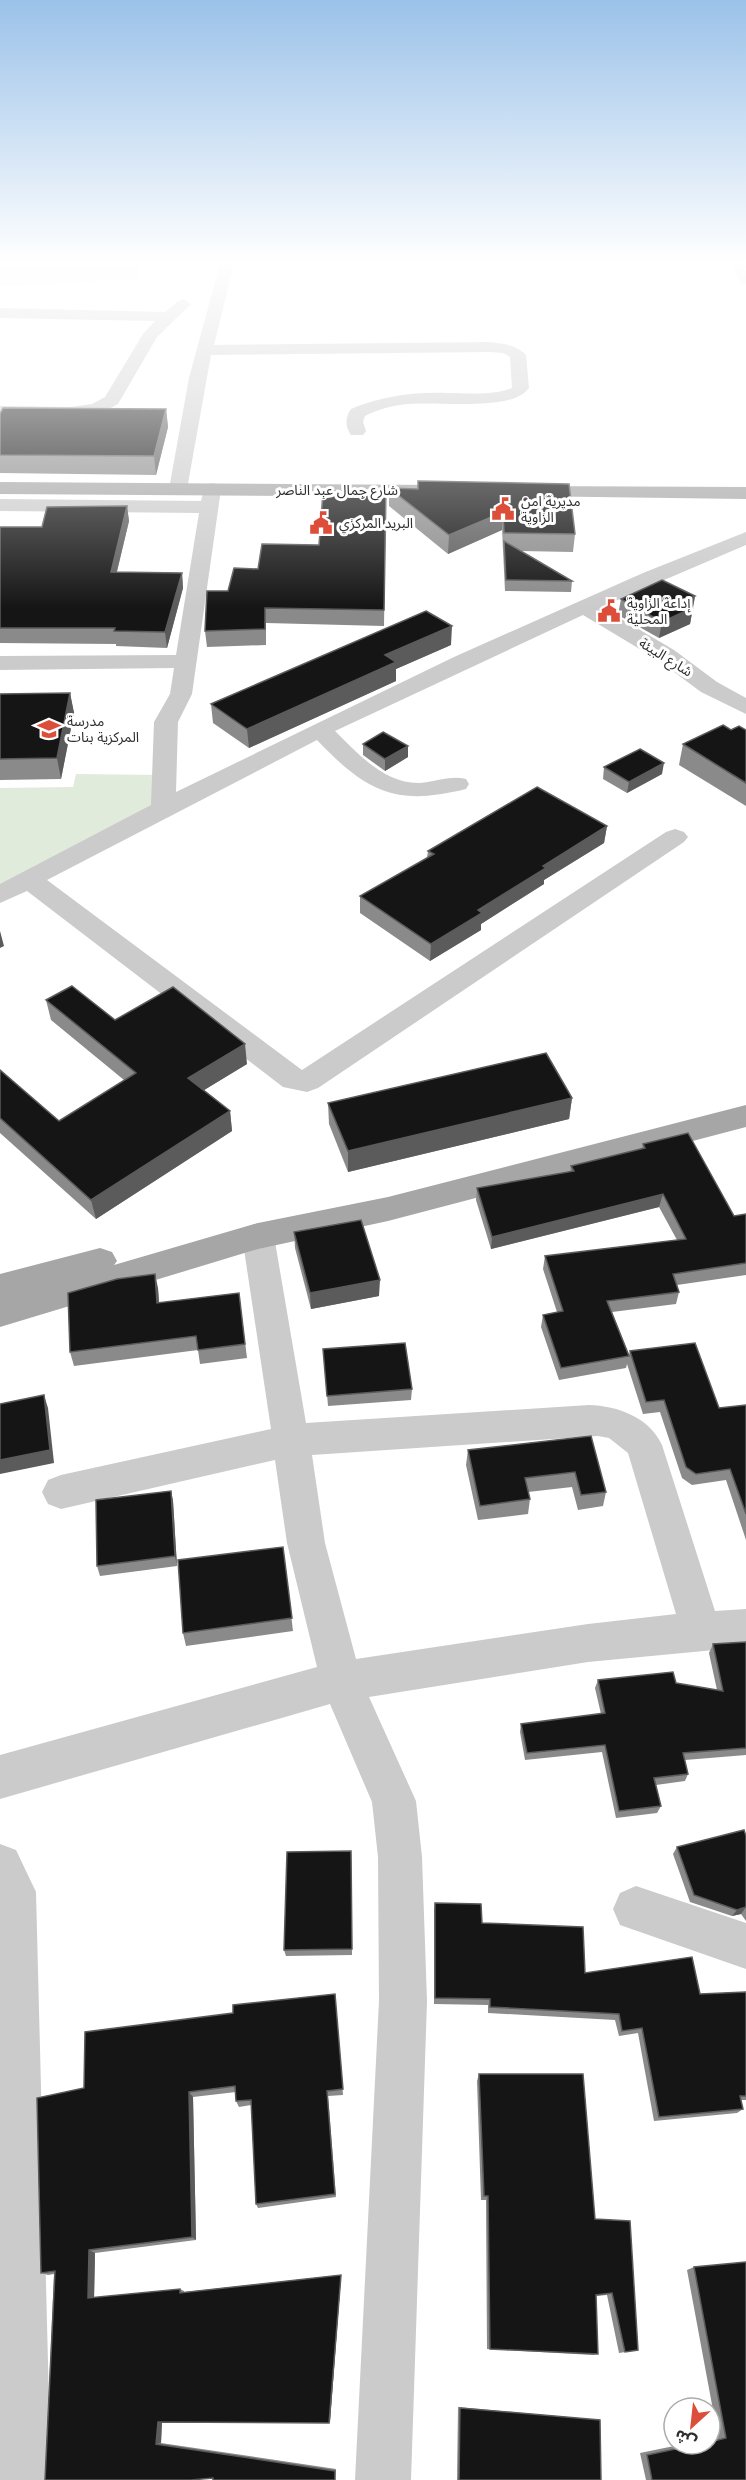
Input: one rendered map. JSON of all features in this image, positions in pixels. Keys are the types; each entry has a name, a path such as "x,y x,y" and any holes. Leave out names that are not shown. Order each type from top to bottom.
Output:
{"main road":[{"name":"شارع جمال عبد الناصر","path":"0,481 450,487 211,498 179,485 0,488"},
{"path":"746,485 509,488 746,494"},
{"path":"0,1288 746,1093"},
{"path":"0,1313 258,1236 388,1209 746,1116"}],"street":[{"path":"0,411 71,412 97,408 112,400 126,376"},
{"path":"179,485 199,376"},
{"path":"357,431 354,422 357,412 372,405 421,397 493,399 518,392 521,388 520,376"},
{"path":"0,505 211,498 181,694 166,722 163,810"},
{"path":"0,895 321,731 585,607 746,538"},
{"name":"شارع البيئة","path":"585,607 666,655 709,687 746,707"},
{"path":"563,617 676,676 709,687"},
{"path":"0,663 186,661"},
{"path":"321,731 353,763 387,785 418,790 457,784"},
{"path":"28,879 289,1076 307,1081 494,960 675,837"},
{"path":"258,1236 306,1543 340,1681 394,1801 400,1857 403,2001 383,2480"},
{"path":"62,1492 291,1440 593,1420 610,1422 630,1430 644,1445 701,1631"},
{"path":"0,1777 340,1681 588,1643 746,1628"},
{"path":"0,1866 13,1892 22,2480"},
{"path":"636,1909 746,1946"}],"green space":[{"path":"76,774 162,775 161,809 0,896 0,788 73,787"}],"building":[{"path":"3,408 166,409 154,456 0,455 0,414"},
{"path":"418,481 569,484 575,534 504,533 503,512 449,535 389,488 418,489"},
{"path":"323,491 386,491 384,610 265,608 265,629 205,631 207,591 228,591 234,568 258,569 262,544 319,545"},
{"path":"127,506 111,572 182,573 165,632 114,631 115,628 0,628 0,527 42,527 47,507"},
{"path":"504,541 572,581 506,580"},
{"path":"662,580 695,596 681,602 692,608 662,622 621,599"},
{"path":"426,611 452,626 385,655 396,662 247,729 211,704"},
{"path":"70,693 57,758 0,759 0,694"},
{"path":"723,725 731,730 739,726 746,730 746,783 683,744"},
{"path":"383,732 408,746 385,759 363,744"},
{"path":"640,749 664,763 629,782 604,767"},
{"path":"537,787 607,826 543,866 546,868 478,910 482,913 431,944 360,896 434,854 428,851"},
{"path":"72,986 115,1020 173,987 245,1044 188,1078 230,1111 91,1200 0,1118 0,1070 59,1121 136,1073 46,1000"},
{"path":"546,1053 572,1098 348,1151 328,1103"},
{"path":"688,1133 734,1216 746,1214 746,1263 673,1274 679,1292 607,1301 629,1356 561,1368 543,1315 563,1311 545,1256 686,1239 663,1194 492,1237 477,1188 574,1171 571,1166 645,1148 643,1144"},
{"path":"361,1220 380,1280 310,1293 294,1232"},
{"path":"155,1274 157,1303 239,1293 245,1344 198,1350 196,1336 70,1352 68,1293 117,1279"},
{"path":"405,1343 412,1389 327,1396 323,1349"},
{"path":"695,1343 719,1408 746,1405 746,1514 730,1469 696,1474 686,1467 664,1400 646,1402 630,1351"},
{"path":"44,1395 50,1450 0,1460 0,1404"},
{"path":"591,1436 606,1492 581,1495 575,1472 525,1478 530,1499 480,1506 468,1450"},
{"path":"171,1491 175,1556 97,1566 96,1500"},
{"path":"283,1547 292,1618 183,1633 178,1560"},
{"path":"746,1642 746,1748 683,1753 688,1774 654,1778 661,1806 619,1811 605,1745 527,1753 521,1724 605,1713 598,1680 673,1672 676,1683 723,1691 713,1644"},
{"path":"744,1830 746,1836 746,1907 737,1910 694,1895 677,1847"},
{"path":"351,1851 352,1949 284,1950 287,1852"},
{"path":"435,1903 481,1904 482,1923 583,1927 585,1973 692,1957 700,1994 746,1992 746,2096 740,2096 743,2109 659,2117 642,2028 622,2031 619,2014 490,2007 490,1999 435,1998"},
{"path":"335,1994 343,2089 327,2091 335,2194 256,2204 251,2100 236,2101 235,2086 189,2092 192,2237 89,2250 88,2298 180,2289 180,2293 341,2275 329,2423 158,2422 156,2444 335,2471 335,2480 213,2480 213,2478 45,2480 55,2271 41,2273 37,2098 84,2088 85,2032 233,2013 233,2005"},
{"path":"479,2074 583,2074 595,2219 630,2221 638,2350 625,2352 612,2293 596,2295 598,2354 490,2349 488,2196 484,2196"},
{"path":"746,2262 746,2480 652,2480 647,2455 662,2452 662,2456 722,2456 722,2439 726,2438 722,2417 722,2396 718,2396 694,2267"},
{"path":"460,2408 600,2420 601,2480 459,2480"}],"place":[{"name":"مديرية امن الزاوية","path":"503,509"},
{"name":"البريد المركزي","path":"321,523"},
{"name":"إداعة الزاوية المحلية","path":"609,611"},
{"name":"مدرسة المركزية بنات","path":"49,729"}]}
